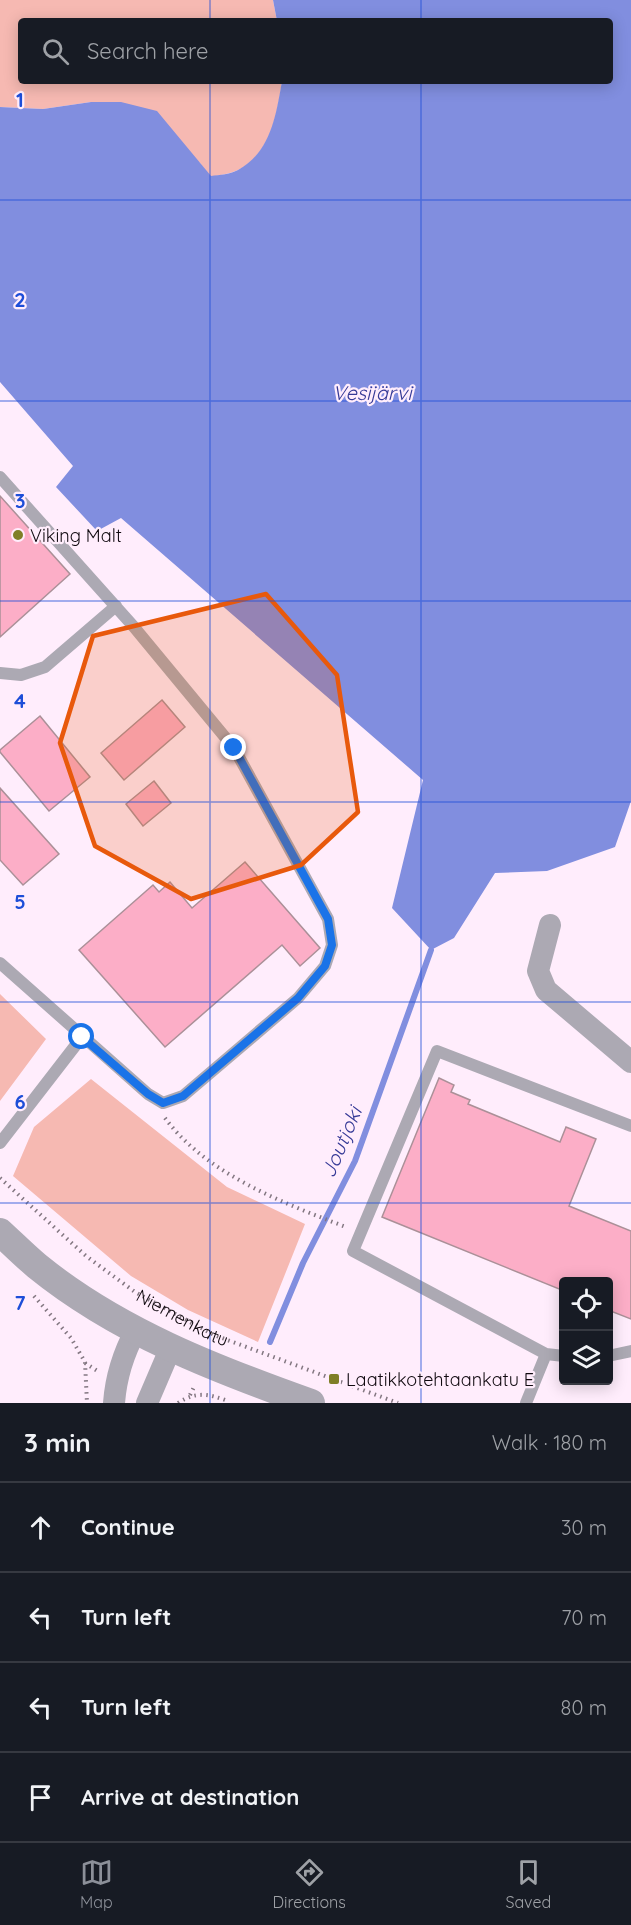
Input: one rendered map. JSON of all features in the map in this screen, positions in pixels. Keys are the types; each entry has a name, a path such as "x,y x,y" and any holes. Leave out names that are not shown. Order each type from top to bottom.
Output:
{"street":[{"path":"550,925 538,971 546,990 631,1062"},
{"name":"Niemenkatu","path":"0,1232 37,1266 90,1303 136,1330 205,1364 311,1403"},
{"path":"114,1403 116,1381 124,1351 136,1330"},
{"path":"147,1403 171,1347"}],"lane":[{"path":"0,477 116,606 234,748 328,919 332,945 325,966 298,998 183,1096 163,1103 148,1094 0,963"},
{"path":"0,673 21,675 45,668 116,606"},
{"path":"0,1143 82,1037"},
{"path":"559,1355 546,1354 352,1251 437,1051 631,1126"},
{"path":"613,1355 631,1351"},
{"path":"526,1403 546,1354"}],"path":[{"path":"163,1103 165,1119 226,1174 314,1215 337,1223"},
{"name":"Niemenkatu","path":"0,1179 86,1256 135,1292 214,1335 398,1403"},
{"path":"26,1288 71,1338 85,1362 87,1403"},
{"path":"178,1403 190,1395 213,1396 234,1403"}],"highlighted area":[{"path":"266,594 337,675 358,812 301,865 191,899 95,846 60,743 93,636"}],"shaded area":[{"path":"0,0 273,0 276,18 18,18 18,84 282,84 275,120 265,143 249,163 238,170 210,177 200,163 91,102 43,109 0,107"},
{"path":"0,994 46,1039 0,1101"},
{"path":"91,1079 227,1187 305,1224 258,1342 188,1310 131,1276 13,1176 34,1127"}],"water":[{"name":"Vesijärvi","path":"273,0 631,0 631,801 615,847 547,871 495,873 454,938 431,950 392,908 423,780 121,518 97,531 56,487 73,466 0,382 0,107 43,109 91,102 121,102 157,111 211,176 238,170 258,153 270,132 281,84 613,84 613,18 276,18"}],"building":[{"name":"Viking Malt","path":"0,496 70,574 0,637"},
{"path":"162,700 185,727 124,780 101,753"},
{"path":"40,716 90,777 49,811 0,752"},
{"path":"154,781 171,803 143,826 126,804"},
{"path":"0,788 59,854 23,885 0,860"},
{"path":"245,862 320,948 300,966 282,945 165,1047 79,950 153,885 159,892 170,882 192,908"},
{"path":"439,1078 454,1085 451,1092 470,1100 468,1104 560,1142 566,1127 596,1139 569,1206 631,1231 631,1319 613,1312 613,1277 559,1277 559,1289 382,1217"}],"waterway":[{"name":"Joutjoki","path":"270,1342 303,1263 355,1161 431,950"}],"place":[{"name":"Viking Malt","path":"18,535"},
{"name":"Laatikkotehtaankatu E","path":"334,1379"}],"route":[{"path":"82,1037 148,1094 163,1103 183,1096 298,998 325,966 332,945 328,919 234,748"}]}
